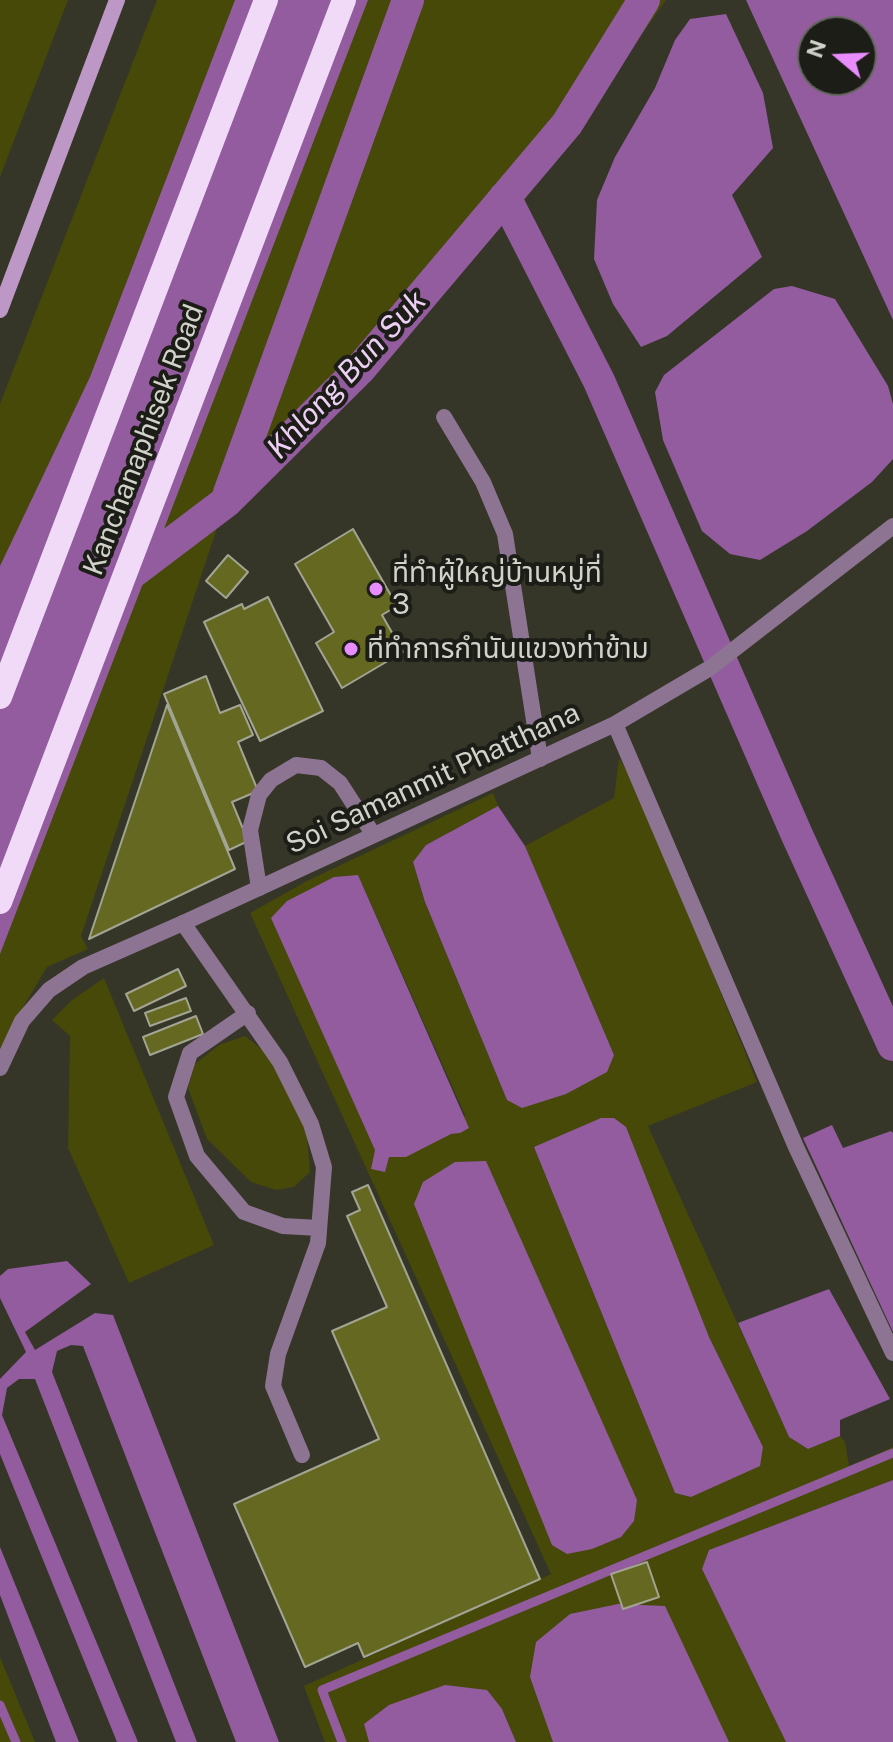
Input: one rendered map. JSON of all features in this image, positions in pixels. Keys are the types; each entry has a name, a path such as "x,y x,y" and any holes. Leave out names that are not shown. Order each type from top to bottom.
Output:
{"highway":[{"name":"Kanchanaphisek Road","path":"0,697 266,0"},
{"name":"Kanchanaphisek Road","path":"0,902 344,0"}],"main road":[{"path":"0,310 117,0"}],"street":[{"path":"444,417 483,482 505,534 540,759"},
{"name":"Soi Samanmit Phatthana","path":"0,1068 22,1021 49,990 83,967 615,724 710,668 893,526"},
{"path":"615,724 796,1147 893,1353"},
{"path":"259,888 250,830 259,795 271,780 296,765 321,768 340,783 373,834"},
{"path":"183,923 280,1062 311,1124 324,1167 318,1243 278,1354 273,1386 302,1455"},
{"path":"248,1013 190,1053 176,1097 197,1156 244,1212 283,1226 319,1228"}],"shaded area":[{"path":"0,0 68,0 0,177"},
{"path":"157,0 666,0 532,190 364,380 221,516 81,936 88,949 47,967 16,1019 0,1055 0,404"},
{"path":"235,0 368,0 0,954 0,566 90,377"},
{"path":"746,0 893,0 893,320"},
{"path":"726,14 763,93 773,148 732,195 762,257 667,336 641,347 613,304 594,259 597,200 615,157 655,88 675,40 690,19"},
{"path":"792,286 835,299 888,386 893,404 893,459 872,482 807,531 760,560 730,554 702,531 663,440 655,392 664,375 774,289"},
{"path":"619,758 640,794 757,1082 648,1126 789,1437 808,1449 840,1436 845,1442 849,1466 893,1447 893,1480 710,1550 702,1569 786,1742 516,1742 502,1709 364,1724 369,1742 325,1742 304,1686 551,1574 250,913 307,881 493,793 498,806 426,845 413,863 425,902 507,1100 614,1055 525,846 614,798","holes":["358,875 465,1115 460,1133 389,1157 371,1169 375,1150","534,1147 709,1337 763,1447 691,1497 675,1493"]},
{"path":"498,806 525,846 614,1055 607,1072 566,1094 522,1108 507,1100 425,902 413,862 426,845"},
{"path":"358,875 469,1128 406,1157 389,1157 385,1172 371,1169 375,1150 271,918 287,901 334,877"},
{"path":"104,978 214,1245 129,1283 68,1148 70,1036 52,1020 72,1000"},
{"path":"245,1036 270,1056 298,1106 307,1136 310,1172 294,1187 276,1190 251,1182 207,1139 188,1088 195,1064 219,1045"},
{"path":"601,1118 614,1118 626,1127 709,1337 763,1447 760,1466 691,1497 675,1493 534,1147"},
{"path":"832,1125 843,1148 891,1131 893,1133 893,1332 803,1138"},
{"path":"486,1161 637,1500 634,1521 621,1537 592,1549 567,1554 552,1545 414,1204 423,1182 455,1162"},
{"path":"67,1261 91,1284 25,1332 35,1350 95,1313 113,1315 279,1742 236,1742 83,1346 71,1345 57,1351 52,1372 197,1742 176,1742 35,1379 19,1379 7,1388 2,1415 138,1742 117,1742 0,1454 0,1379 26,1352 0,1298 0,1276 8,1269"},
{"path":"829,1289 890,1399 840,1420 840,1436 808,1449 789,1437 738,1323"},
{"path":"893,1480 893,1742 786,1742 702,1569 709,1550"},
{"path":"0,1547 79,1742 56,1742 0,1595"},
{"path":"618,1604 665,1606 729,1742 553,1742 530,1677 536,1642 570,1614"},
{"path":"0,1657 35,1742 0,1742"},
{"path":"445,1685 487,1690 502,1709 516,1742 369,1742 364,1724 389,1705"}],"building":[{"path":"353,529 397,606 382,615 403,652 342,688 316,643 334,632 295,564"},
{"path":"228,555 248,572 226,598 206,581"},
{"path":"268,597 323,711 260,741 204,622 242,604 244,609"},
{"path":"206,676 220,713 240,705 253,735 238,742 258,791 232,802 248,841 229,850 164,694"},
{"path":"167,705 235,869 89,939"},
{"path":"178,969 186,986 134,1011 126,994"},
{"path":"186,998 191,1011 150,1026 145,1013"},
{"path":"196,1016 203,1034 150,1055 143,1037"},
{"path":"368,1185 540,1579 364,1657 358,1643 305,1667 234,1504 379,1439 332,1331 387,1307 347,1216 360,1210 352,1192"},
{"path":"647,1562 659,1597 623,1609 611,1574"}],"waterway":[{"path":"229,493 408,0"},
{"name":"Khlong Bun Suk","path":"120,582 227,501 360,369 567,124 644,0"},
{"path":"505,197 599,381 797,835 893,1045"},
{"path":"342,1742 322,1690 893,1453"},
{"path":"0,1705 16,1742"}],"place":[{"name":"ที่ทำผู้ใหญ่บ้านหมู่ที่ 3","path":"376,589"},
{"name":"ที่ทำการกำนันแขวงท่าข้าม","path":"351,649"}]}
